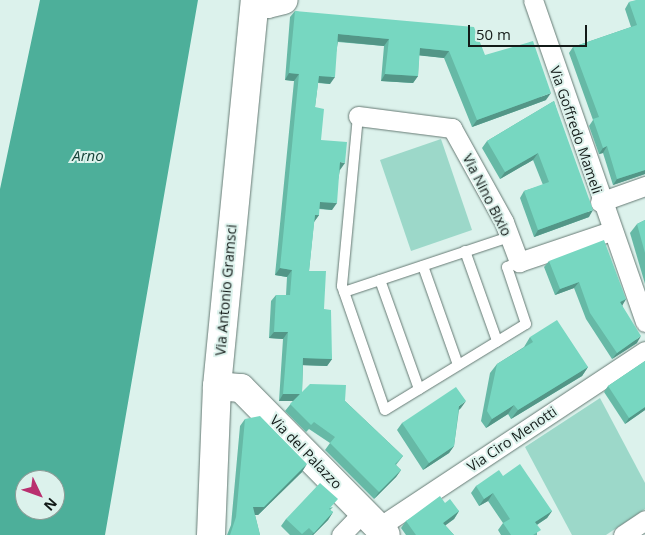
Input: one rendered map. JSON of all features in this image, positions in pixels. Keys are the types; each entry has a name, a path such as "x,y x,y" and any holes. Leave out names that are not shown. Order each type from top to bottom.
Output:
{"main road":[{"name":"Via Antonio Gramsci","path":"211,535 217,386 253,46 268,1"},
{"name":"Via del Palazzo","path":"217,386 241,388 376,524"}],"street":[{"name":"Via Goffredo Mameli","path":"533,0 610,231 645,322"},
{"name":"Via Nino Bixio","path":"358,116 452,128 509,237 519,262"},
{"name":"Via Goffredo Mameli","path":"600,202 645,186"},
{"path":"519,262 610,231"},
{"name":"Via Ciro Menotti","path":"341,535 376,524 645,351"},
{"path":"623,535 645,520"}],"lane":[{"path":"358,116 344,292 385,410 526,324 507,267 519,262"},
{"path":"344,292 509,237"},
{"path":"465,251 496,341"},
{"path":"423,266 458,365"},
{"path":"380,280 419,389"}],"shaded area":[{"path":"441,139 472,230 411,251 380,160"},
{"path":"600,398 645,483 645,509 606,535 572,535 525,447"}],"water":[{"name":"Arno","path":"40,0 198,0 105,535 0,535 0,189"}],"building":[{"path":"645,0 645,170 617,179 607,146 603,148 593,119 599,117 573,47 637,25 629,2"},
{"path":"295,11 474,27 485,55 533,41 551,93 477,120 449,51 420,48 418,76 385,74 389,39 338,34 335,77 319,76 315,107 324,109 321,140 347,142 345,163 340,162 337,203 320,202 319,215 315,215 309,271 326,271 324,309 331,310 332,359 303,358 302,392 310,384 346,385 345,401 403,456 395,464 401,470 379,492 330,443 335,437 314,422 311,425 290,404 300,394 283,394 288,332 274,332 276,295 290,295 292,270 280,268 299,74 289,73"},
{"path":"554,101 593,210 538,230 524,191 549,182 538,153 505,172 487,141"},
{"path":"645,220 645,253 637,224"},
{"path":"604,240 626,299 620,302 641,336 617,353 590,313 579,282 560,289 549,261"},
{"path":"557,320 588,367 518,410 514,405 492,419 487,411 497,364 533,342 530,337"},
{"path":"645,361 645,407 629,418 608,386"},
{"path":"456,387 466,401 459,406 454,446 429,463 402,423"},
{"path":"260,416 307,464 264,507 253,507 260,535 230,535 236,517 245,419"},
{"path":"520,464 552,511 535,522 541,530 533,535 511,535 503,523 510,519 493,493 484,499 476,486 499,470 503,476"},
{"path":"320,483 338,499 329,509 333,512 314,533 309,528 302,534 286,519"},
{"path":"440,496 445,503 450,499 459,511 443,523 454,535 416,535 406,521"}]}
